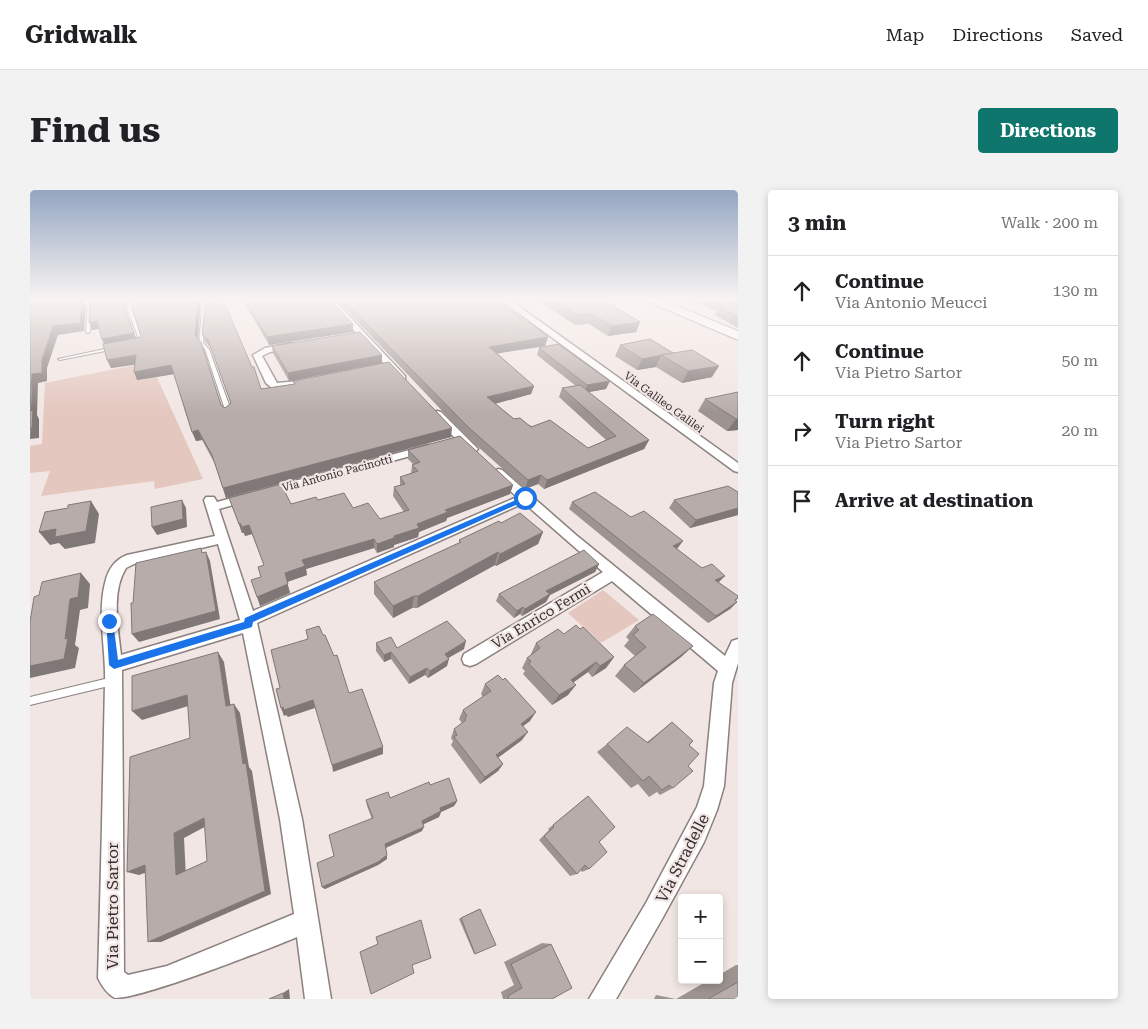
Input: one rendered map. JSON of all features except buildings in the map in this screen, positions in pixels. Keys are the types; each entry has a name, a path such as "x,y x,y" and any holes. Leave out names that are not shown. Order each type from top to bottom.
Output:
{"street":[{"path":"359,338 386,367 410,386"},
{"name":"Via Galileo Galilei","path":"557,338 738,468"},
{"path":"306,344 268,350 257,355 271,383 275,386 284,387 313,381"},
{"path":"429,406 452,442 486,462 525,498 727,668"},
{"name":"Via Antonio Pacinotti","path":"221,539 211,503 452,442"},
{"path":"114,673 248,622 525,498"},
{"path":"221,539 242,596 291,819 318,999"},
{"name":"Via Pietro Sartor","path":"221,539 132,559 122,564 113,580 109,621 114,673 111,978 124,989 167,979 306,921"},
{"name":"Via Enrico Fermi","path":"470,659 613,573"},
{"name":"Via Stradelle","path":"602,999 659,903 707,810 714,786 723,683 727,668 738,646"}],"lane":[{"path":"132,345 142,343 140,338"},
{"path":"201,338 201,343 207,349 229,413"},
{"path":"60,359 123,346"},
{"path":"30,701 114,673"}],"shaded area":[{"path":"150,362 203,479 155,489 154,481 41,496 50,471 30,473 30,446 42,444 45,383"},
{"path":"603,590 639,620 601,643 568,613"}],"route":[{"path":"109,621 114,665 249,624 248,620 525,498"}]}
